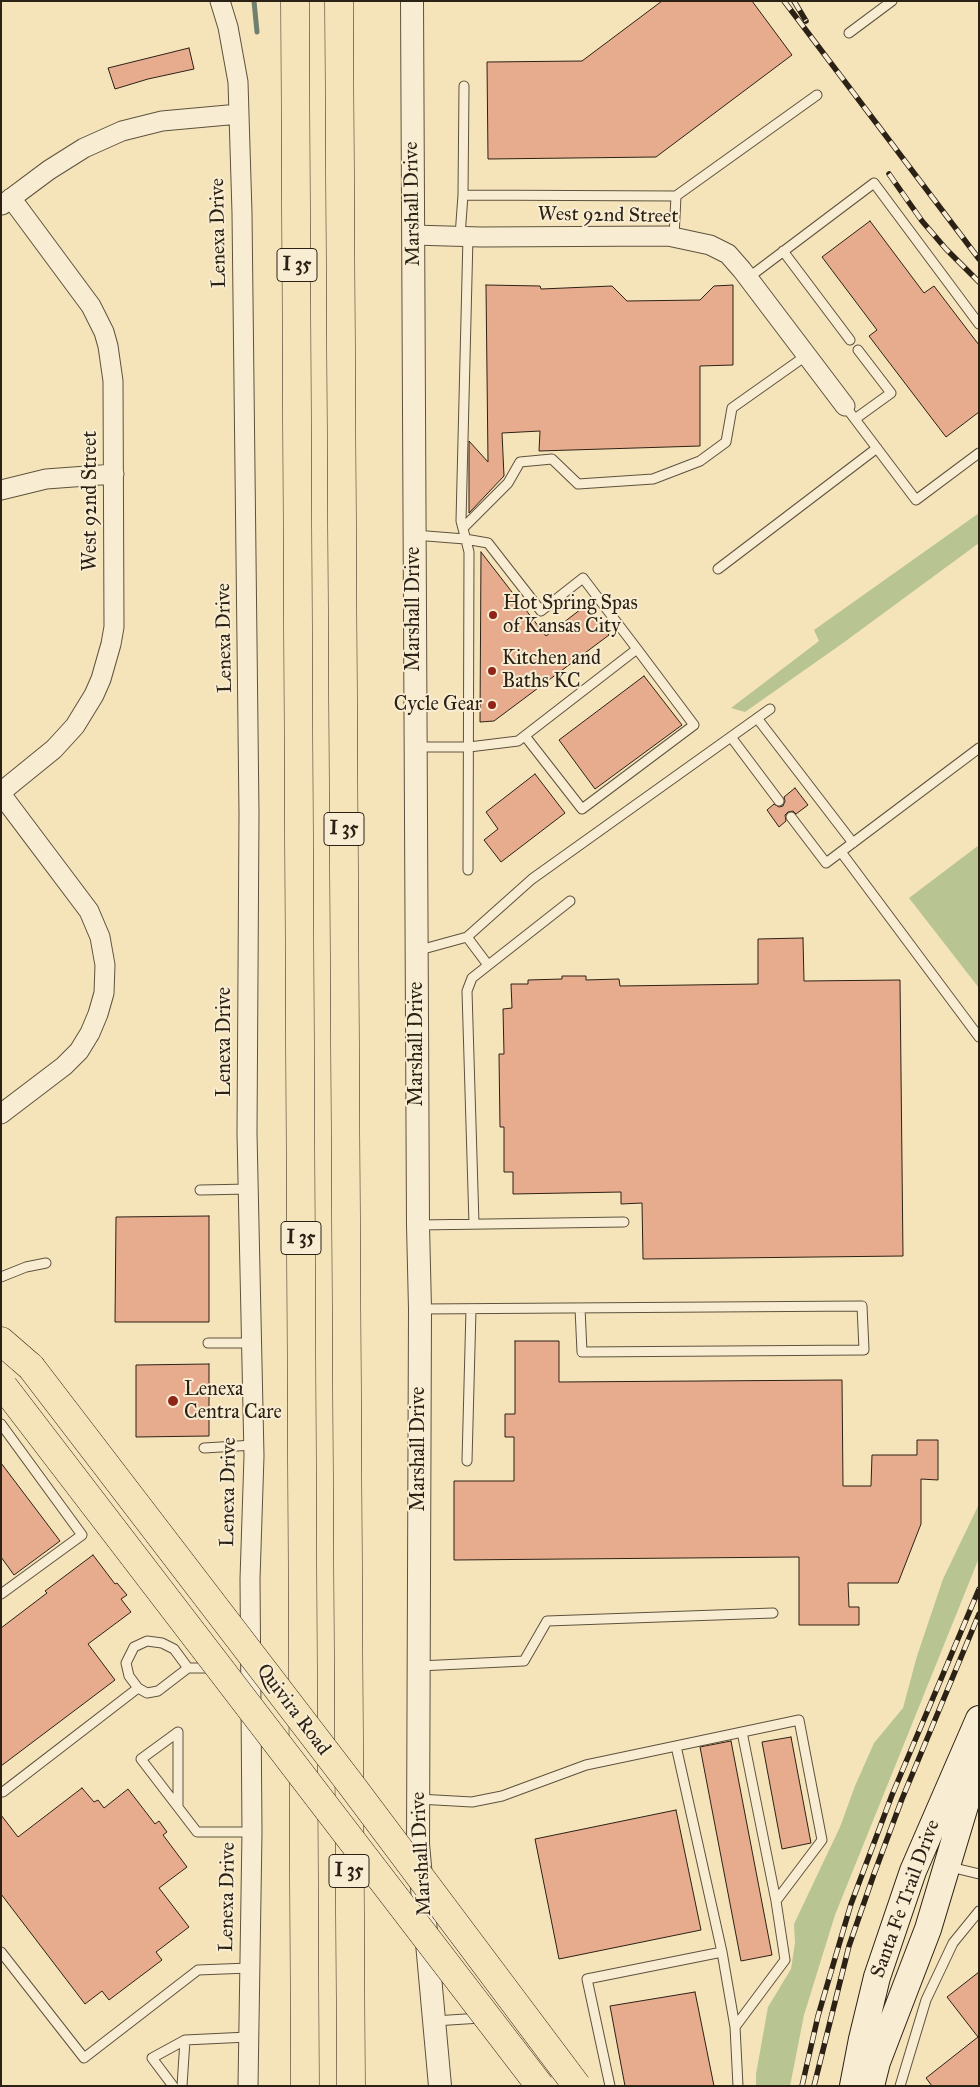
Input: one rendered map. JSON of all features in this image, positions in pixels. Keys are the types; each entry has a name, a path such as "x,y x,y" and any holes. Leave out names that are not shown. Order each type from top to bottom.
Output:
{"main road":[{"name":"I 35","path":"295,1 305,2086"},
{"name":"I 35","path":"339,1 351,2086"},
{"name":"Quivira Road","path":"1,1341 31,1367 349,1782 577,2086"},
{"name":"Quivira Road","path":"3,1384 540,2086"},
{"name":"Santa Fe Trail Drive","path":"853,2086 877,1977 904,1896 979,1719"},
{"name":"Santa Fe Trail Drive","path":"871,2086 877,2062 928,1929 947,1866 973,1798 979,1759"},
{"path":"904,1896 936,1904"},
{"path":"295,2086 304,1946"}],"street":[{"name":"Lenexa Drive","path":"220,1 228,27 238,82 249,813 247,1123 254,1445 241,1669 252,1832 248,2086"},
{"name":"Marshall Drive","path":"412,1 416,951 420,1309 418,1844 440,2086"},
{"path":"6,202 48,170 84,148 122,131 162,121 239,114"},
{"name":"West 92nd Street","path":"1,793 35,766 64,738 80,718 101,679 114,627 113,381 111,361 104,332 91,306 6,202"},
{"name":"West 92nd Street","path":"413,234 674,237 710,245 728,254 850,412"},
{"path":"1,490 46,479 114,474"},
{"path":"1,793 89,911 100,937 105,964 104,993 98,1014 90,1033 79,1050 64,1066 1,1114"}],"lane":[{"path":"849,33 892,1"},
{"path":"464,86 461,521 469,552 468,870"},
{"path":"463,195 676,196 817,95"},
{"path":"748,278 874,183 979,324"},
{"path":"674,237 676,196"},
{"path":"783,251 850,340"},
{"path":"858,350 891,393 850,412 916,500 979,454"},
{"path":"463,528 508,482 520,462 552,459 578,484 653,479 700,461 726,442 732,408 807,355"},
{"path":"718,569 877,448"},
{"path":"414,535 466,539 488,543 541,611 583,578 694,725 582,809 525,736"},
{"path":"415,746 468,747 518,742 637,649"},
{"path":"416,951 467,937 532,879 770,709"},
{"path":"757,718 853,843"},
{"path":"730,736 779,801"},
{"path":"792,817 826,863 979,748"},
{"path":"841,852 979,1037"},
{"path":"474,1224 468,991 472,978 570,901"},
{"path":"467,937 488,965"},
{"path":"200,1190 248,1189"},
{"path":"418,1225 624,1222"},
{"path":"1,1276 26,1266 46,1264"},
{"path":"420,1309 862,1306 864,1350 582,1352 580,1308"},
{"path":"466,1461 471,1309"},
{"path":"208,1343 252,1343"},
{"path":"1,1424 82,1535 1,1594"},
{"path":"204,1448 254,1445"},
{"path":"418,1666 524,1661 547,1622 774,1613"},
{"path":"188,1668 174,1649 162,1643 147,1641 134,1647 126,1663 129,1676 138,1688 147,1693 158,1691 188,1668 241,1669"},
{"path":"2,1792 138,1688"},
{"path":"418,1799 472,1802 502,1796 586,1765 799,1720 822,1840 776,1901"},
{"path":"178,1807 178,1732 141,1759 197,1832 252,1832"},
{"path":"735,2027 785,1960 776,1901 742,1732"},
{"path":"676,1746 722,1952 735,2027 738,2086"},
{"path":"947,1866 979,1874"},
{"path":"900,2086 926,2000 953,1943 979,1911"},
{"path":"1,1952 84,2058 198,1970 249,1968"},
{"path":"610,2086 587,1979 722,1952"},
{"path":"434,2021 481,2018"},
{"path":"173,2086 152,2058 185,2040 248,2037"},
{"path":"182,2086 185,2040"}],"green space":[{"path":"979,513 979,543 745,712 731,708 819,641 814,630"},
{"path":"979,845 979,988 909,898"},
{"path":"979,1504 979,1558 835,1915 804,2015 790,2086 756,2086 756,2074 768,2007 791,1969 795,1943 794,1924 840,1827 874,1743 903,1708 917,1656 943,1579"}],"building":[{"path":"662,1 752,1 792,55 656,157 488,159 487,62 582,61"},
{"path":"189,48 194,69 148,79 115,89 108,68"},
{"path":"870,221 924,293 934,286 979,345 979,412 946,437 869,336 877,330 822,257"},
{"path":"486,285 540,286 541,289 612,286 627,301 700,300 714,286 733,285 733,365 700,366 700,446 539,451 540,431 502,433 504,476 469,513 469,441 488,462"},
{"path":"481,552 546,636 585,606 609,635 494,721 480,722"},
{"path":"644,676 682,725 595,789 559,740"},
{"path":"535,774 565,813 501,862 484,840 498,829 486,812"},
{"path":"795,788 808,805 796,814 793,811 788,812 785,815 786,821 779,827 767,810 774,804 779,807 783,806 784,797"},
{"path":"803,938 804,981 900,980 903,1256 643,1259 642,1203 621,1204 621,1192 513,1194 513,1172 504,1172 504,1127 500,1127 499,1054 504,1054 503,1009 512,1008 511,984 528,984 528,980 562,979 562,976 586,976 586,980 619,979 620,986 758,984 758,939"},
{"path":"209,1216 209,1322 115,1322 116,1217"},
{"path":"515,1341 559,1341 559,1382 842,1380 843,1486 871,1486 872,1455 917,1455 917,1440 938,1440 938,1480 921,1479 921,1524 898,1583 848,1583 849,1607 859,1607 859,1625 799,1625 799,1557 454,1560 454,1481 514,1481 514,1437 505,1437 505,1414 515,1414"},
{"name":"Lenexa Centra Care","path":"209,1364 209,1436 136,1437 136,1365"},
{"path":"1,1463 60,1541 14,1575 1,1557"},
{"path":"93,1555 115,1584 117,1583 127,1595 121,1599 131,1612 88,1644 115,1680 1,1766 1,1628 47,1593 45,1591"},
{"path":"791,1737 811,1843 782,1849 762,1742"},
{"path":"731,1741 772,1955 741,1961 700,1747"},
{"path":"82,1788 94,1802 98,1800 104,1808 128,1789 155,1824 159,1821 167,1832 163,1835 187,1867 159,1888 189,1927 156,1952 162,1960 109,2000 102,1991 85,2004 1,1894 1,1815 18,1837"},
{"path":"676,1810 701,1930 559,1959 535,1839"},
{"path":"979,1972 979,2086 932,2086 926,2078 978,2037 947,1997"},
{"path":"695,1992 714,2086 625,2086 610,2006"}],"waterway":[{"path":"254,1 257,32"}],"railway":[{"path":"784,1 979,259"},
{"path":"794,1 806,21"},
{"path":"889,174 922,221 946,249 979,282"},
{"path":"802,2086 818,2016 851,1904 892,1795 979,1589"},
{"path":"814,2086 849,1946 874,1874 902,1799 979,1614"}],"place":[{"name":"Hot Spring Spas of Kansas City","path":"493,615"},
{"name":"Kitchen and Baths KC","path":"492,671"},
{"name":"Cycle Gear","path":"492,705"},
{"name":"Lenexa Centra Care","path":"173,1401"}]}
